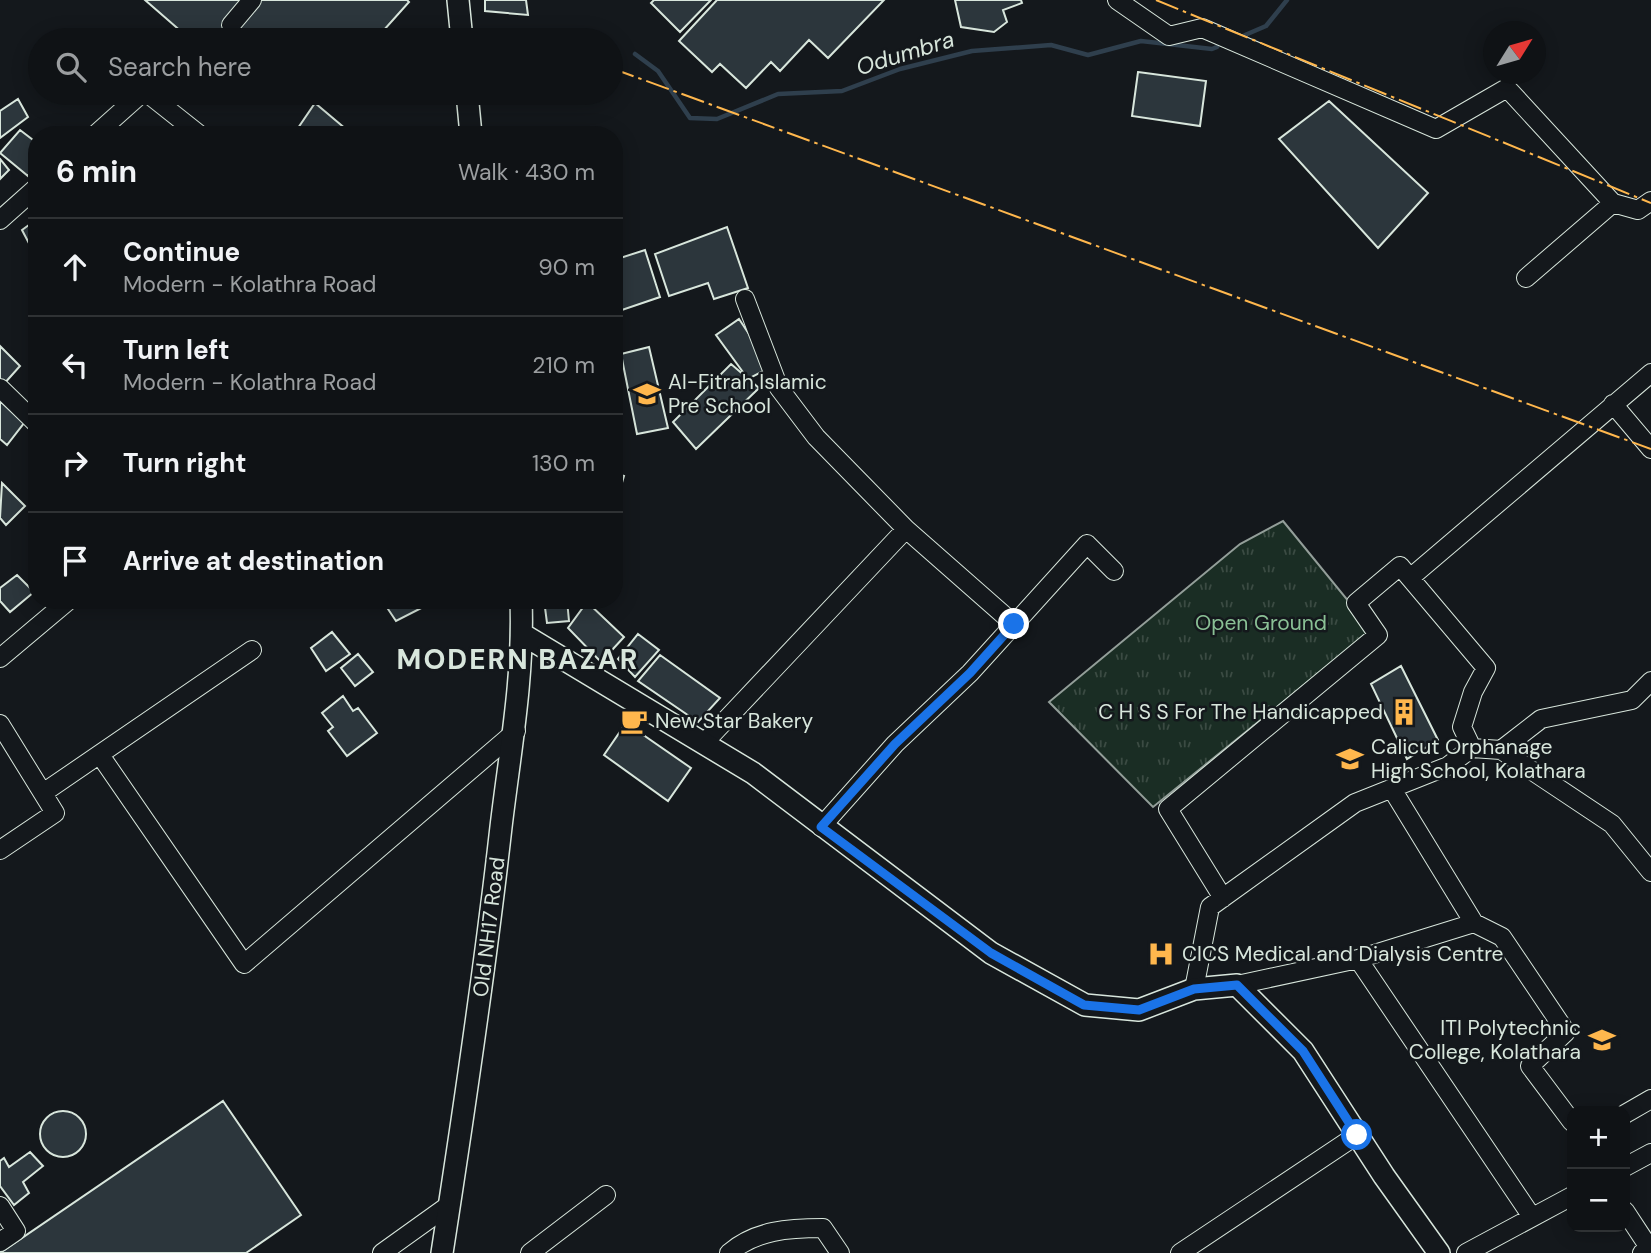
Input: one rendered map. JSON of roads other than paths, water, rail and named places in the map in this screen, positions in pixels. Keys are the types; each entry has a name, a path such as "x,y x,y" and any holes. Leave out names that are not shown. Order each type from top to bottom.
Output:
{"main road":[{"path":"458,0 461,28"},
{"path":"468,105 470,126"},
{"name":"Old NH17 Road","path":"442,1253 516,731 521,609"},
{"path":"522,634 753,773 991,953 1084,1005 1139,1010 1194,989 1237,985 1303,1051 1357,1135 1439,1253"}],"street":[{"path":"231,25 252,0"},
{"path":"1117,0 1170,36 1202,28 1436,129 1507,88 1613,203 1638,210 1651,201"},
{"path":"106,126 130,105"},
{"path":"160,105 188,126"},
{"path":"0,220 28,195"},
{"path":"1526,278 1613,203"},
{"path":"745,299 779,388 817,437 906,529 1014,624"},
{"path":"1410,578 1651,373"},
{"path":"0,388 28,415"},
{"path":"1613,404 1651,449"},
{"path":"704,743 906,529"},
{"path":"821,827 895,744 970,673 1087,544 1114,571"},
{"path":"1223,898 1168,809 1378,635 1356,603 1400,566 1486,668 1473,692 1462,727 1472,748"},
{"path":"0,658 58,609"},
{"path":"43,793 252,650"},
{"path":"1501,750 1541,719 1632,700 1651,681"},
{"path":"0,724 55,813 0,850"},
{"path":"100,755 244,964 516,731"},
{"path":"1194,989 1210,907 1355,803 1448,766 1472,748 1501,750 1612,824 1651,872"},
{"path":"1392,789 1474,923 1502,937 1566,1032 1530,1066 1567,1115"},
{"path":"1237,985 1358,959 1474,923"},
{"path":"1358,959 1532,1217"},
{"path":"1630,1111 1651,1099"},
{"path":"1181,1253 1357,1135"},
{"path":"1630,1164 1651,1153"},
{"path":"530,1253 606,1195"},
{"path":"1466,1253 1567,1199"},
{"path":"382,1253 449,1205"},
{"path":"0,1206 16,1231 0,1242"},
{"path":"1630,1219 1648,1250"},
{"path":"729,1253 741,1243 786,1228 823,1228 840,1253"}],"waterway":[{"name":"Odumbra","path":"1245,35 1266,26 1287,0"},
{"name":"Odumbra","path":"635,54 658,71 690,118 717,119 778,94 842,91 900,69 972,51 1051,45 1088,55 1141,41 1212,49 1217,47"}],"place":[{"name":"Al-Fitrah Islamic Pre School","path":"647,394"},
{"name":"C H S S For The Handicapped","path":"1404,712"},
{"name":"New Star Bakery","path":"634,721"},
{"name":"Calicut Orphanage High School, Kolathara","path":"1350,759"},
{"name":"CICS Medical and Dialysis Centre","path":"1161,954"},
{"name":"ITI Polytechnic College, Kolathara","path":"1602,1040"}],"district":[{"name":"MODERN BAZAR","path":"518,659"}],"park label":[{"name":"Open Ground","path":"1261,623"}]}
